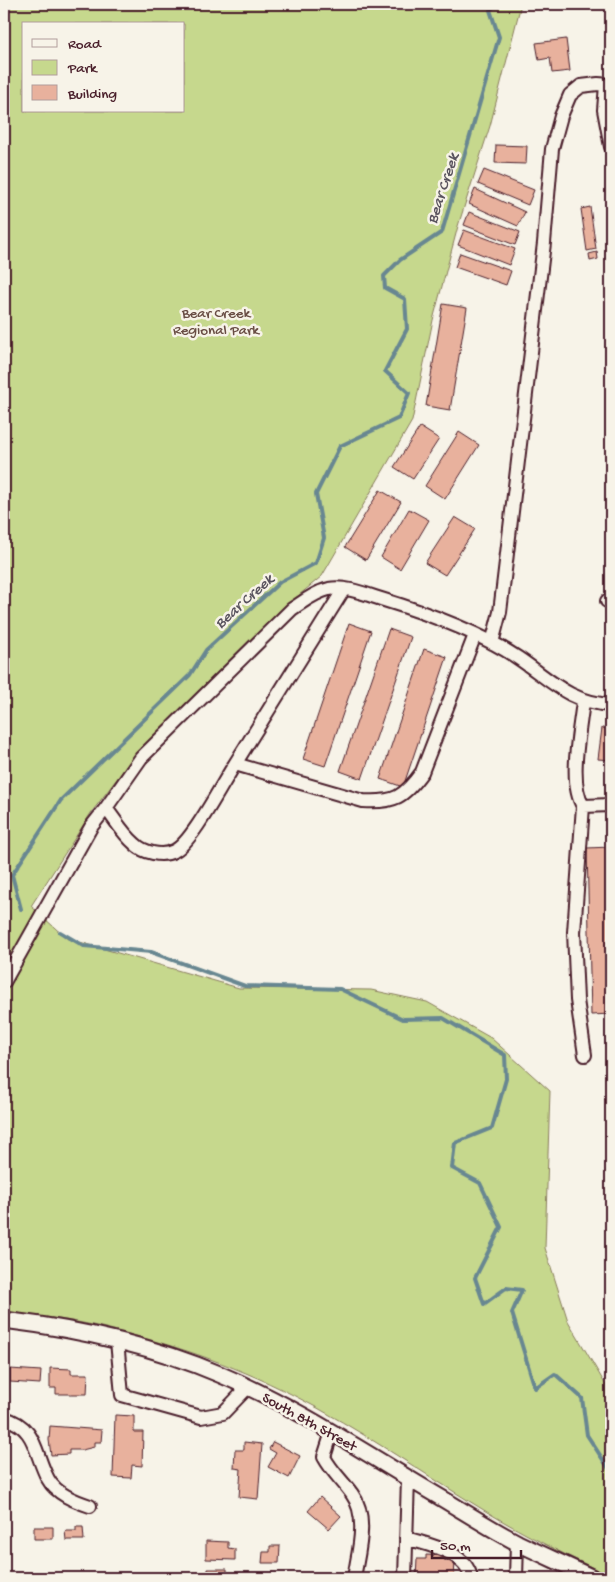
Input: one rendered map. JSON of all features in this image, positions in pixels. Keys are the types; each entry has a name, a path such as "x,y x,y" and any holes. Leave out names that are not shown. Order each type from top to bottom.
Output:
{"main road":[{"name":"South 8th Street","path":"4,1320 51,1327 117,1341 170,1355 220,1374 332,1432 517,1542 593,1578"}],"street":[{"path":"492,643 500,612 544,243 552,149 561,116 570,95 581,86 608,85 604,110 611,147"},
{"path":"4,982 91,827 141,758 292,609 320,592 329,589 351,590 421,611 492,643 518,658 558,689 583,701 611,705"},
{"path":"106,808 135,845 146,851 161,854 174,851 188,840 344,590"},
{"path":"235,764 362,801 376,802 398,797 409,790 422,772 475,635"},
{"path":"583,701 575,778 578,798 583,806 574,932 577,1000 585,1056"},
{"path":"583,806 611,805"},
{"path":"117,1341 122,1395 201,1417 223,1413 248,1387"},
{"path":"4,1418 13,1420 24,1428 32,1438 48,1480 72,1500 90,1506"},
{"path":"332,1432 324,1456 332,1472 353,1495 361,1524 354,1578"},
{"path":"405,1578 408,1478"},
{"path":"406,1538 438,1548 461,1559 470,1572 471,1578"},
{"path":"516,1578 517,1542"}],"green space":[{"name":"Bear Creek Regional Park","path":"4,4 521,4 490,126 458,226 433,320 412,421 322,576 281,610 138,751 91,813 31,906 66,938 239,988 371,990 427,1002 491,1038 550,1091 545,1248 568,1321 611,1394 611,1576 517,1529 342,1422 270,1384 222,1363 173,1346 74,1321 4,1311"}],"building":[{"path":"566,39 570,71 552,73 550,58 539,60 536,43"},
{"path":"496,145 527,146 526,164 495,163"},
{"path":"484,170 534,190 528,205 478,184"},
{"path":"475,189 525,212 518,226 469,204"},
{"path":"590,207 596,249 587,251 581,209"},
{"path":"469,212 520,232 515,245 464,225"},
{"path":"464,230 515,249 509,265 458,245"},
{"path":"597,252 598,259 590,261 589,254"},
{"path":"460,253 511,271 506,285 455,267"},
{"path":"443,304 467,308 450,410 426,406"},
{"path":"420,427 439,439 413,479 394,467"},
{"path":"459,432 479,445 445,499 425,486"},
{"path":"380,490 401,502 366,560 345,547"},
{"path":"409,509 429,520 400,569 381,557"},
{"path":"455,517 475,529 445,575 425,563"},
{"path":"349,623 371,631 325,766 303,759"},
{"path":"389,629 411,637 362,779 340,771"},
{"path":"424,649 447,657 403,787 380,779"},
{"path":"602,728 611,729 611,760 598,759"},
{"path":"611,847 611,1014 591,1015 587,848"},
{"path":"50,1368 71,1369 71,1374 88,1374 87,1394 56,1394 56,1388 50,1388"},
{"path":"10,1369 41,1371 40,1384 10,1382"},
{"path":"115,1415 134,1416 134,1432 143,1432 142,1466 132,1465 131,1478 113,1477"},
{"path":"50,1426 102,1430 101,1442 94,1442 94,1447 82,1450 69,1450 69,1454 51,1455"},
{"path":"244,1442 262,1444 258,1499 239,1497 241,1469 234,1468 235,1450 244,1450"},
{"path":"273,1442 300,1456 289,1478 268,1467 276,1453 269,1449"},
{"path":"320,1497 341,1516 329,1529 308,1511"},
{"path":"4,1502 6,1502 7,1517 4,1517"},
{"path":"34,1527 53,1527 53,1539 34,1539"},
{"path":"76,1527 83,1527 84,1540 66,1540 65,1531 76,1531"},
{"path":"206,1541 228,1542 228,1548 235,1549 235,1560 206,1559"},
{"path":"270,1546 280,1546 279,1563 262,1563 263,1552 270,1552"},
{"path":"426,1555 445,1556 445,1561 455,1561 454,1578 416,1578 417,1559 426,1559"},
{"path":"208,1569 227,1569 227,1577 235,1578 208,1578"},
{"path":"269,1574 277,1574 277,1578 258,1578 269,1577"}],"waterway":[{"name":"Bear Creek","path":"21,909 12,875 61,800 190,675 206,650 280,582 316,563 324,538 316,494 340,446 399,418 409,393 385,371 407,329 405,299 385,288 384,276 400,260 442,232 499,37 490,10 497,4"},
{"name":"Bear Creek","path":"60,932 84,946 151,952 245,986 340,989 403,1019 443,1018 505,1055 506,1079 492,1128 455,1143 452,1168 480,1183 501,1227 475,1278 484,1304 506,1288 522,1290 512,1313 535,1388 555,1374 582,1398 587,1435 611,1472"}]}
